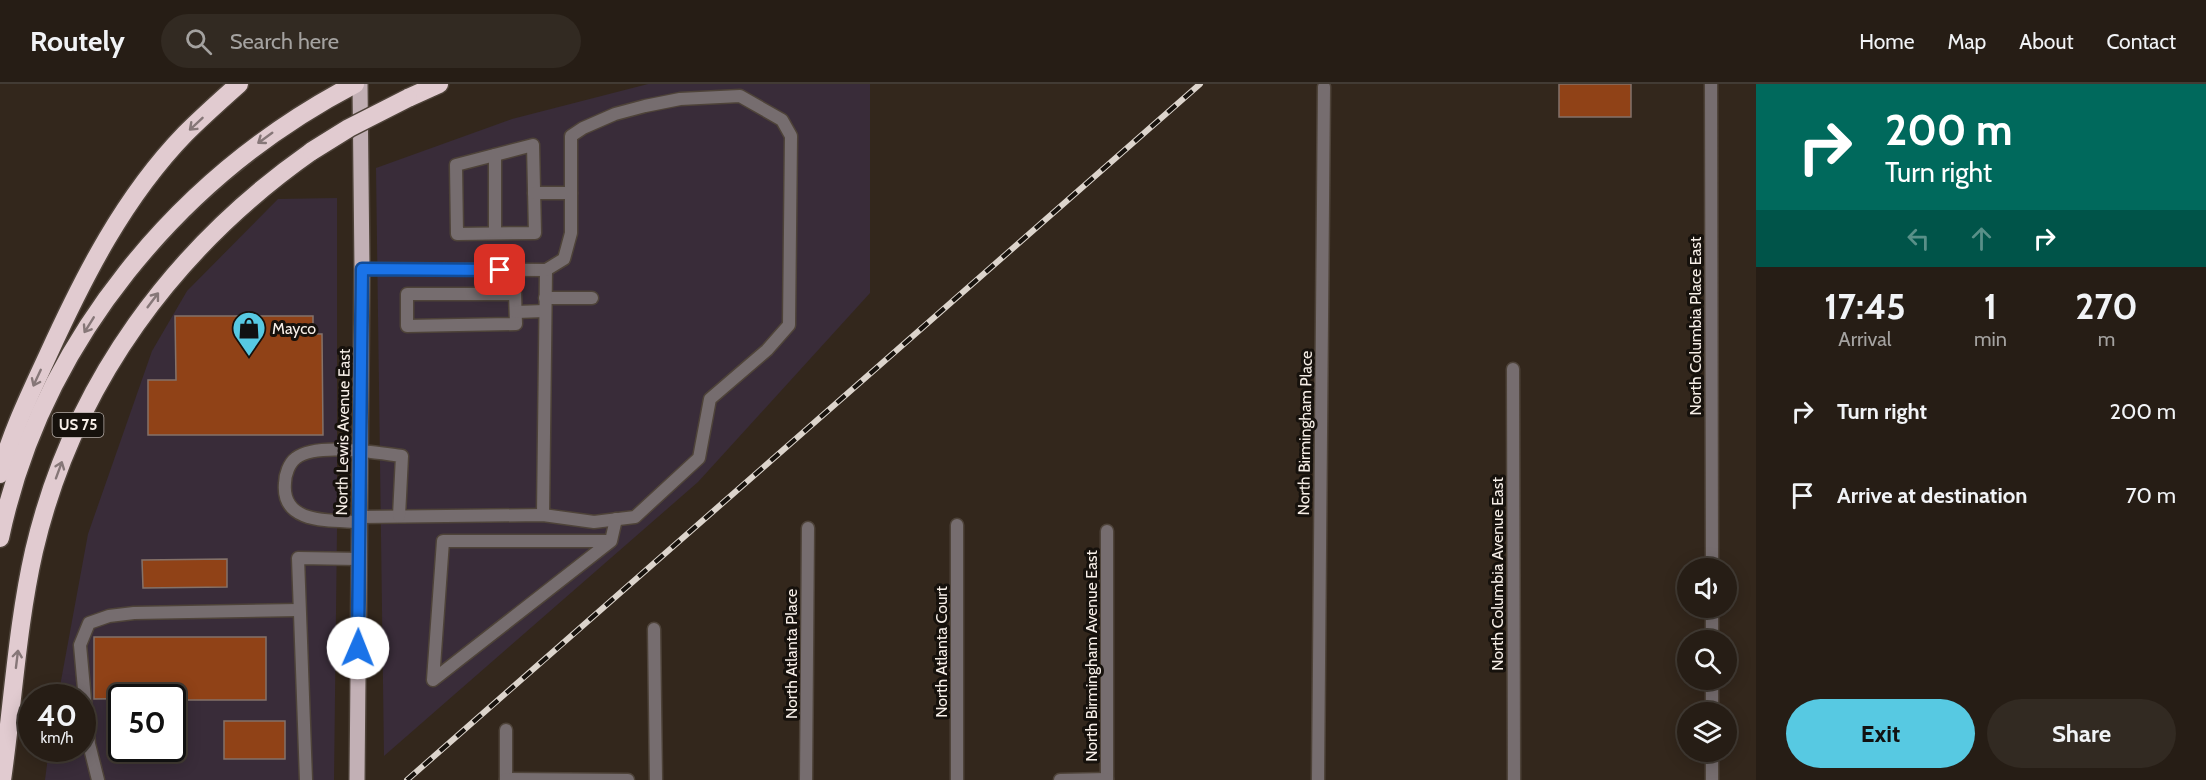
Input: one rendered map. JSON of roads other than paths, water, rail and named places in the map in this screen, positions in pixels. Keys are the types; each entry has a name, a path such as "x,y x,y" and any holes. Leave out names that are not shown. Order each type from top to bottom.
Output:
{"highway":[{"path":"0,474 24,408 83,280 103,244 144,184 184,135 239,84"},
{"name":"US 75","path":"0,538 19,470 39,420 71,355 107,297 164,227 203,188 248,151 313,106 355,84"},
{"name":"US 75","path":"3,780 26,595 34,550 59,471 93,394 134,326 187,260 247,200 312,151 349,128 439,84"}],"main road":[{"name":"North Lewis Avenue East","path":"357,780 362,269 360,84"}],"street":[{"name":"North Columbia Place East","path":"1711,84 1712,558"},
{"name":"North Birmingham Place","path":"1318,780 1324,87"},
{"path":"362,269 546,270 564,259 571,233 571,136 615,114 680,99 740,96 782,120 791,135 789,325 767,350 710,399 699,458 635,517 594,522 543,515 399,516 360,519 302,517 286,498 284,484 287,471 295,458 317,451 361,451 402,456 399,516"},
{"path":"533,145 534,193 536,233 457,234 456,165 533,145"},
{"path":"495,155 495,233"},
{"path":"534,193 571,193"},
{"path":"543,515 546,270"},
{"path":"407,294 515,294 516,312 516,324 407,326 407,294"},
{"path":"545,298 592,298"},
{"path":"516,312 545,311"},
{"name":"North Columbia Avenue East","path":"1513,369 1514,780"},
{"path":"611,541 442,541 433,680 611,541 616,519"},
{"name":"North Atlanta Court","path":"957,525 957,780"},
{"name":"North Atlanta Place","path":"806,780 808,528"},
{"name":"North Birmingham Avenue East","path":"1107,531 1107,780"},
{"path":"306,780 298,610 298,558 359,559"},
{"path":"98,780 89,744 80,645 89,623 109,616 134,613 298,610"},
{"path":"654,629 656,780"},
{"path":"506,730 506,780 628,780"},
{"path":"1712,762 1712,780"},
{"path":"1060,780 1107,780"}],"railway":[{"path":"407,780 1200,84"}],"place":[{"name":"Mayco","path":"249,357"}]}
